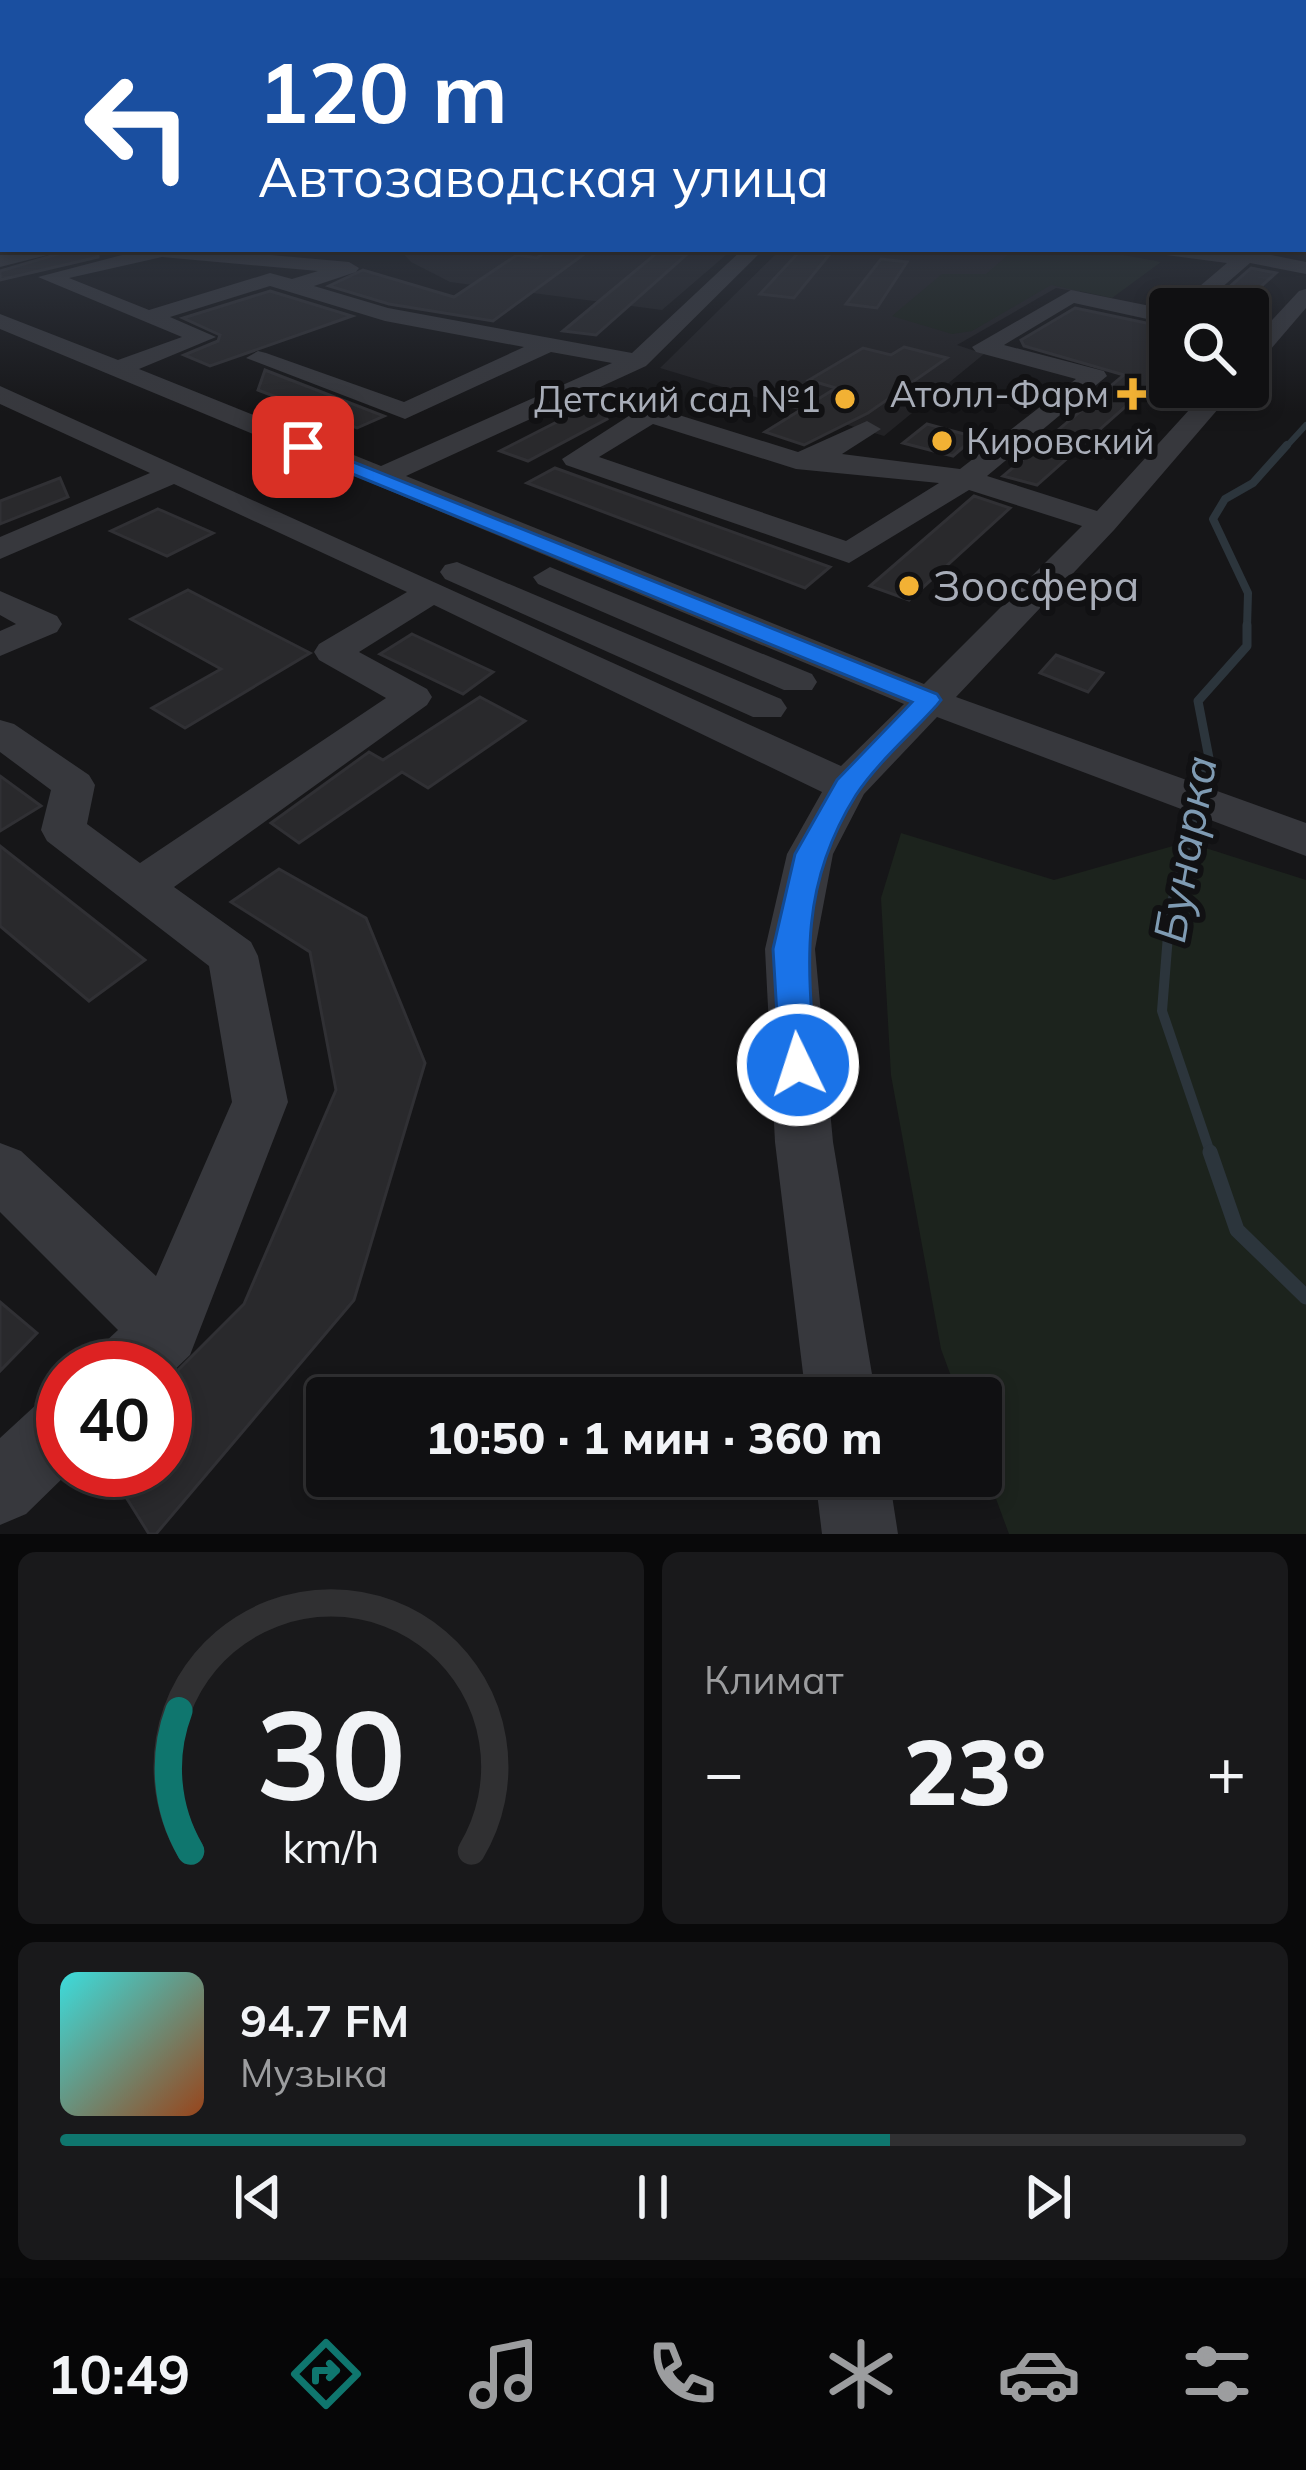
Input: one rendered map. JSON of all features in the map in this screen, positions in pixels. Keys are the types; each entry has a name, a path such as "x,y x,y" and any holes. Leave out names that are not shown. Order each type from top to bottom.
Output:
{"street":[{"path":"81,270 48,277 204,338 114,370"},
{"path":"292,286 345,270"},
{"path":"378,478 637,361 732,270"},
{"path":"148,317 271,279 385,314 637,361"},
{"path":"1269,336 1306,295"},
{"path":"651,414 576,459 849,553 966,479 1095,376 984,347 1071,296 1149,313"},
{"path":"0,320 928,700 1306,840"},
{"path":"258,358 405,411 551,343"},
{"path":"0,345 798,682"},
{"path":"0,372 767,708"},
{"path":"588,385 644,401 651,414 810,461 901,466 966,479 1103,523"},
{"path":"0,394 847,786"},
{"path":"838,1377 804,1142 790,949 810,854 847,786 1103,523 1205,408"},
{"path":"810,461 867,429"},
{"path":"0,549 174,473"},
{"path":"140,887 413,698 332,652 433,591"},
{"path":"0,601 44,624 0,645"},
{"path":"0,733 74,784 63,830 233,956 260,1102 151,1341"},
{"path":"0,1172 140,1341"},
{"path":"0,1488 36,1454"},
{"path":"855,1497 860,1534"}],"shaded area":[{"path":"426,270 709,270 662,310 450,282"},
{"path":"760,270 1111,270 1079,292 1056,288 957,345 984,354 884,436 660,368"},
{"path":"991,270 1151,270 1112,298 1051,285 972,331 952,334 892,316 942,274 986,274"},
{"path":"901,833 1054,880 1187,842 1306,880 1306,1534 1009,1534 995,1497 1002,1497 1002,1377 951,1377 941,1349 891,1075 881,898"}],"building":[{"path":"5,270 44,270 0,280 0,271"},
{"path":"363,270 454,297 495,270 563,270 493,321 389,304 329,286"},
{"path":"637,270 670,270 596,335 563,331"},
{"path":"783,270 817,270 794,298 760,294"},
{"path":"873,270 902,270 877,308 846,304"},
{"path":"1249,270 1276,273 1259,288 1228,288"},
{"path":"270,291 352,316 210,366 184,355 218,341 220,335 183,318"},
{"path":"1075,308 1149,324 1149,386 1037,485 1003,476 1124,375 1024,346 1021,340"},
{"path":"904,347 947,358 868,413 804,445 765,432 836,388 809,380 863,348 891,355"},
{"path":"265,370 384,416 357,428 258,390"},
{"path":"598,401 607,419 528,461 500,451"},
{"path":"927,424 975,437 953,456 903,443"},
{"path":"555,468 830,567 805,588 527,483"},
{"path":"60,478 68,497 0,524 0,501"},
{"path":"974,496 1010,508 909,600 870,586"},
{"path":"158,509 213,533 167,556 111,531"},
{"path":"188,590 310,653 185,728 152,708 221,669 131,619"},
{"path":"412,634 493,672 463,694 380,654"},
{"path":"1056,655 1103,673 1088,692 1040,673"},
{"path":"480,697 525,721 428,788 402,772 299,843 271,823 369,752 383,760"},
{"path":"0,776 41,806 0,831"},
{"path":"0,846 145,960 89,1001 0,926"},
{"path":"279,869 366,918 425,1063 354,1300 192,1491 192,1356 244,1304 336,1090 310,952 231,902"},
{"path":"0,1302 37,1333 0,1371"},
{"path":"126,1497 187,1497 156,1534 149,1534"}],"waterway":[{"name":"Бунарка","path":"1285,448 1306,425"},
{"name":"Бунарка","path":"1247,628 1248,593 1213,519 1225,499 1253,483 1287,445"},
{"name":"Бунарка","path":"1183,859 1209,758 1198,701 1247,646 1247,628"},
{"name":"Бунарка","path":"1184,856 1170,910 1162,1011 1211,1155"},
{"name":"Бунарка","path":"1210,1152 1237,1230 1306,1297"}],"place":[{"name":"Атолл-Фарм","path":"1133,394"},
{"name":"Детский сад №1","path":"845,399"},
{"name":"Кировский","path":"942,441"},
{"name":"Зоосфера","path":"909,586"}],"route":[{"path":"303,447 928,700 847,786 810,854 790,949 798,1065"}]}
